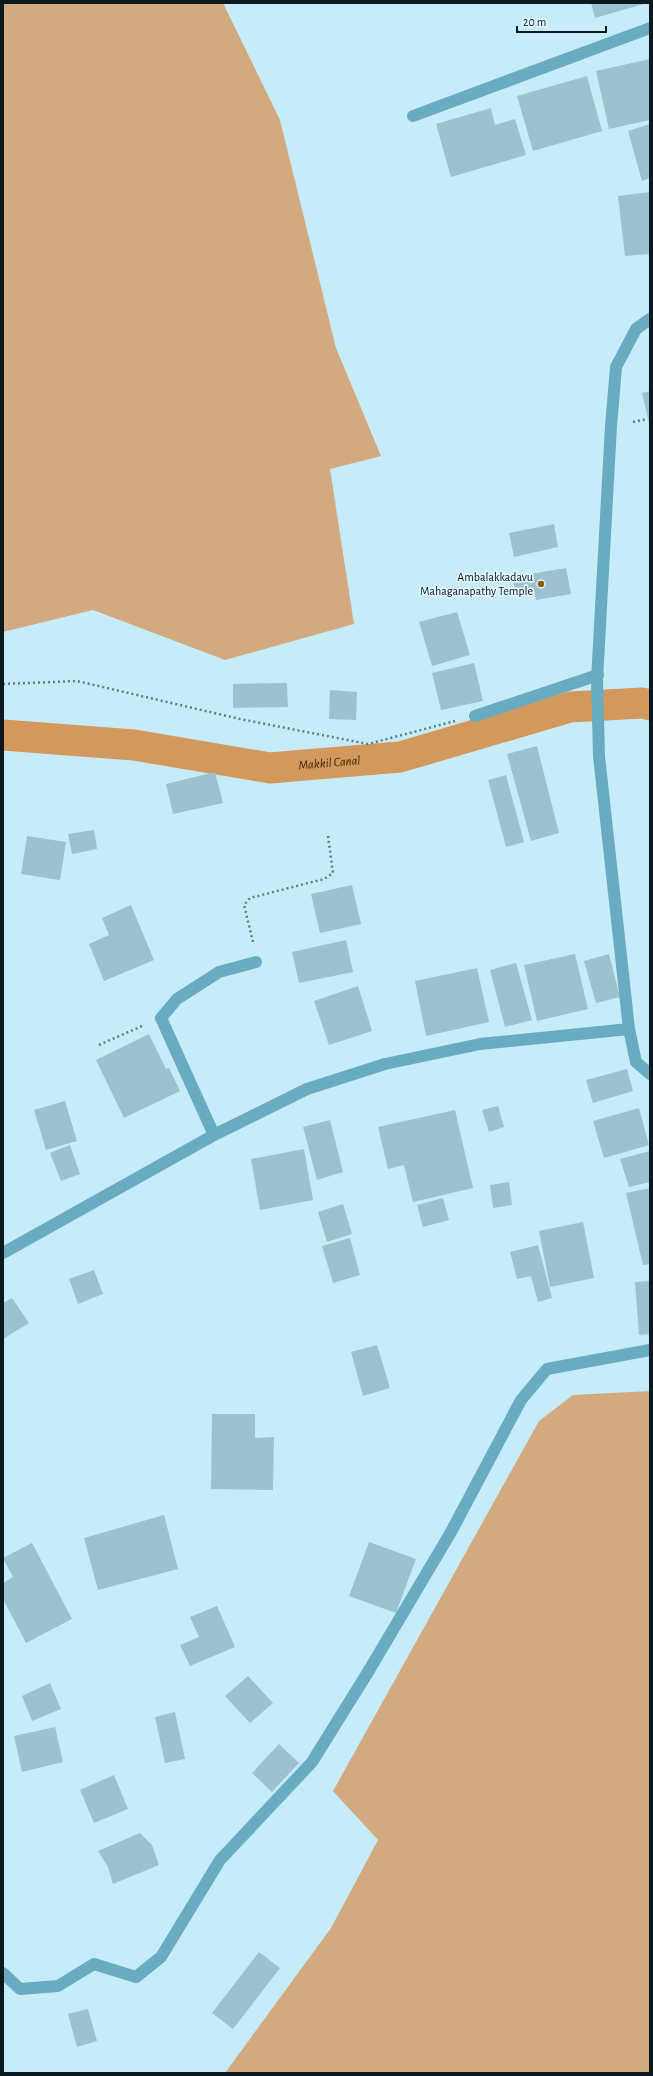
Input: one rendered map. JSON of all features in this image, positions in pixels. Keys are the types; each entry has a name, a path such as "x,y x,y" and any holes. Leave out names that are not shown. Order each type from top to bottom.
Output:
{"street":[{"path":"413,116 650,28"},
{"path":"650,319 636,329 616,367 611,426 597,678 599,756 629,1029 636,1062 650,1074"},
{"path":"475,716 597,678"},
{"path":"214,1136 161,1018 177,999 219,972 256,962"},
{"path":"3,1253 214,1136 307,1089 385,1064 480,1044 629,1029"},
{"path":"3,1973 20,1989 58,1986 94,1964 136,1976 161,1957 220,1860 312,1762 368,1672 451,1532 521,1400 547,1369 650,1350"}],"path":[{"path":"3,684 77,681 240,719 368,744 475,716"},
{"path":"256,962 244,905 250,898 324,879 333,873 328,836"},
{"path":"99,1045 161,1018"}],"shaded area":[{"path":"3,3 223,3 280,120 336,348 381,456 330,469 354,624 225,660 93,610 3,632"},
{"path":"650,1391 650,2073 225,2073 331,1928 378,1840 333,1791 539,1421 573,1395"}],"building":[{"path":"591,3 647,3 595,18"},
{"path":"650,59 650,120 609,129 596,71"},
{"path":"587,76 602,131 533,151 517,96"},
{"path":"491,108 495,125 515,119 526,155 451,177 436,124"},
{"path":"650,124 650,178 642,181 628,131"},
{"path":"650,192 650,254 625,256 618,196"},
{"path":"650,391 650,423 649,423 642,393"},
{"path":"554,524 558,547 514,557 509,533"},
{"name":"Ambalakkadavu Mahaganapathy Temple","path":"566,568 571,594 536,600 534,590 515,593 513,577"},
{"path":"457,612 470,655 432,666 419,622"},
{"path":"474,663 483,701 441,710 432,673"},
{"path":"287,683 288,707 233,708 233,684"},
{"path":"330,690 357,692 356,720 329,719"},
{"path":"537,746 559,833 531,841 507,754"},
{"path":"215,772 223,803 173,814 166,784"},
{"path":"506,775 524,842 506,847 488,780"},
{"path":"94,830 97,849 72,854 68,834"},
{"path":"27,836 66,842 60,880 21,874"},
{"path":"352,885 361,924 320,933 311,894"},
{"path":"131,905 154,960 104,981 89,944 109,935 102,918"},
{"path":"346,940 353,972 299,983 292,952"},
{"path":"575,954 588,1009 537,1021 524,965"},
{"path":"609,954 620,997 596,1003 584,961"},
{"path":"516,963 532,1020 505,1027 490,970"},
{"path":"477,968 489,1022 426,1036 415,981"},
{"path":"358,986 372,1031 329,1045 314,1001"},
{"path":"149,1034 166,1069 169,1068 180,1091 124,1118 96,1060"},
{"path":"627,1069 633,1091 593,1103 586,1080"},
{"path":"65,1101 77,1141 46,1150 34,1110"},
{"path":"498,1106 504,1127 489,1132 482,1110"},
{"path":"639,1108 649,1145 604,1158 593,1121"},
{"path":"455,1110 473,1188 413,1202 404,1165 388,1169 378,1127"},
{"path":"330,1120 343,1172 317,1180 303,1127"},
{"path":"70,1145 80,1174 61,1181 50,1153"},
{"path":"304,1149 313,1200 260,1210 251,1159"},
{"path":"650,1151 650,1182 629,1187 620,1159"},
{"path":"509,1182 512,1205 493,1208 490,1185"},
{"path":"650,1188 650,1264 643,1265 626,1193"},
{"path":"443,1198 449,1220 423,1227 417,1205"},
{"path":"343,1204 352,1234 327,1242 318,1212"},
{"path":"583,1222 594,1278 550,1287 539,1231"},
{"path":"350,1238 360,1275 333,1283 322,1246"},
{"path":"538,1245 552,1298 538,1302 531,1276 517,1279 510,1252"},
{"path":"94,1270 103,1294 78,1304 69,1279"},
{"path":"650,1281 650,1334 639,1335 635,1282"},
{"path":"12,1298 29,1323 3,1339 3,1303"},
{"path":"377,1345 390,1388 363,1396 351,1352"},
{"path":"212,1414 255,1414 255,1438 274,1437 273,1490 211,1489"},
{"path":"164,1515 178,1569 98,1590 84,1538"},
{"path":"369,1542 416,1559 396,1613 349,1596"},
{"path":"32,1543 72,1619 26,1643 3,1599 3,1583 13,1577 3,1558"},
{"path":"217,1606 235,1647 190,1666 180,1645 199,1637 190,1617"},
{"path":"248,1676 273,1703 250,1723 225,1696"},
{"path":"50,1683 61,1709 32,1721 22,1696"},
{"path":"175,1712 185,1759 165,1763 155,1717"},
{"path":"55,1727 63,1762 22,1772 14,1736"},
{"path":"279,1744 299,1763 272,1792 252,1773"},
{"path":"114,1775 128,1809 94,1823 80,1790"},
{"path":"140,1833 152,1845 159,1865 113,1884 108,1867 98,1851"},
{"path":"259,1952 280,1968 233,2029 212,2013"},
{"path":"88,2009 97,2041 77,2047 68,2014"}],"waterway":[{"name":"Makkil Canal","path":"3,735 134,745 270,768 400,757 570,707 642,703 650,705"}],"place":[{"name":"Ambalakkadavu Mahaganapathy Temple","path":"541,584"}]}
